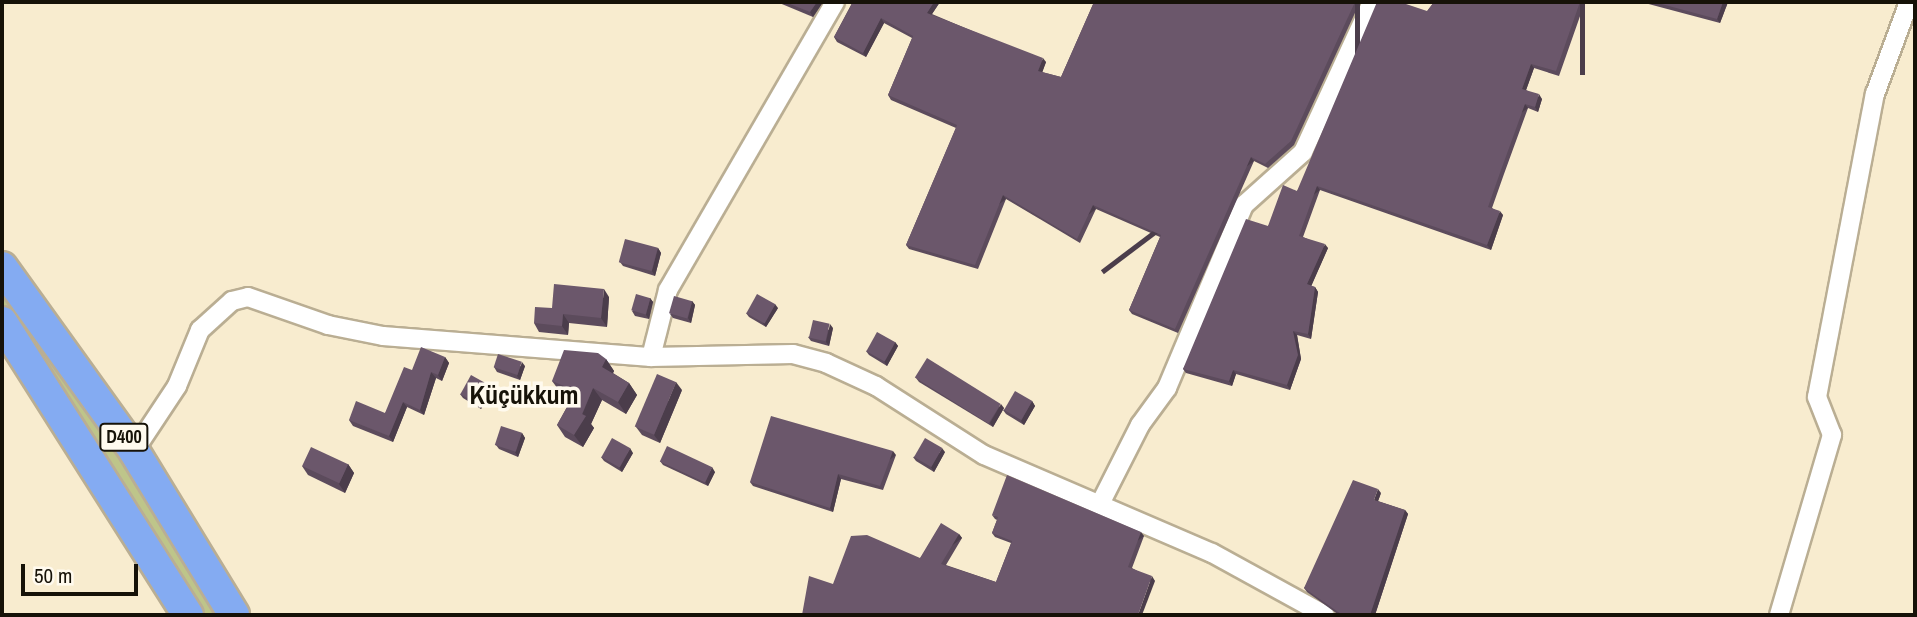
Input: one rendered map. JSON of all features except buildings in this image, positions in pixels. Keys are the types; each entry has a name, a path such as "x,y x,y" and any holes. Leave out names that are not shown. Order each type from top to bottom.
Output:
{"highway":[{"name":"D400","path":"2,267 134,451 234,615"},
{"name":"D400","path":"2,322 188,615"}],"street":[{"path":"651,357 668,290 835,2"},
{"path":"1100,504 1140,425 1167,388 1244,205 1303,152 1372,2"},
{"path":"1779,615 1832,435 1817,397 1875,94 1909,2"},
{"path":"134,451 177,386 200,330 232,301 248,297 328,325 383,336 651,357 793,354 826,363 876,386 984,455 1212,553 1325,615"}],"green space":[{"path":"2,286 120,452 217,615 200,615 2,309"}],"district":[{"name":"Küçükkum","path":"524,395"}]}
